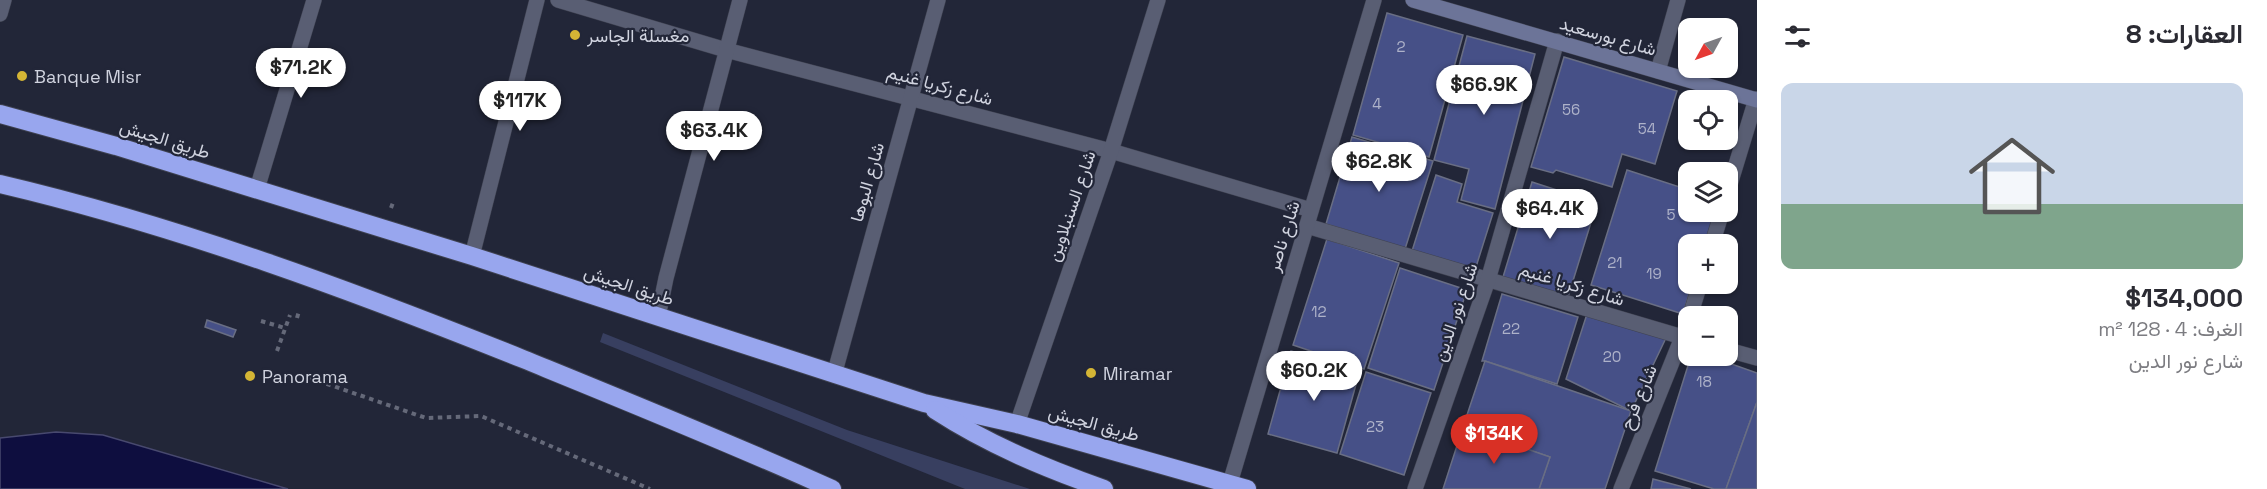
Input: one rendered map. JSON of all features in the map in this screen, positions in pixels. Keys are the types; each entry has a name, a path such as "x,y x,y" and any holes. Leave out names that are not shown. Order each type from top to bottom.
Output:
{"highway":[{"name":"طريق الجيش","path":"0,114 65,131 472,256 924,403 1017,424 1239,486"},
{"path":"0,184 66,200 289,271 470,338 638,406 831,489"},
{"path":"924,403 961,427 1000,448 1040,466 1104,489"}],"main road":[{"name":"شارع بورسعيد","path":"1413,0 1448,5 1557,41 1756,99"}],"street":[{"path":"0,14 4,0"},
{"path":"256,189 314,0"},
{"path":"472,256 537,0"},
{"name":"شارع زكريا غنيم","path":"558,0 726,50 1111,151 1311,210"},
{"path":"658,317 666,278 740,0"},
{"name":"شارع البوها","path":"834,375 938,0"},
{"name":"شارع السنبلاوين","path":"1017,424 1111,151 1158,0"},
{"name":"شارع ناصر","path":"1239,486 1311,210 1374,0"},
{"path":"1658,71 1678,0"},
{"name":"شارع نور الدين","path":"1415,489 1488,280 1557,41"},
{"path":"1737,162 1756,99"},
{"name":"شارع زكريا غنيم","path":"1307,226 1678,336"},
{"path":"1738,353 1757,358"},
{"name":"شارع فرح","path":"1621,489 1678,357"}],"path":[{"path":"297,318 299,311"},
{"path":"277,351 290,315"},
{"path":"261,321 285,328"},
{"path":"301,375 426,418 481,416 650,489"}],"shaded area":[{"path":"603,333 847,430 1030,489 965,489 600,342"},
{"path":"56,432 103,435 288,489 0,489 0,438"}],"building":[{"path":"1387,13 1463,35 1429,157 1353,135"},
{"path":"1467,36 1535,54 1495,209 1461,200 1469,169 1434,160"},
{"path":"1564,57 1677,91 1655,164 1622,154 1612,187 1556,170 1553,173 1531,167"},
{"path":"1352,137 1433,161 1405,249 1326,224"},
{"path":"1627,170 1678,186 1678,222 1713,222 1708,234 1678,234 1678,294 1689,294 1685,306 1678,306 1678,312 1591,285"},
{"path":"1436,175 1462,184 1457,202 1493,213 1475,270 1412,251"},
{"path":"1532,182 1597,203 1568,297 1503,277"},
{"path":"1327,239 1399,263 1364,369 1293,345"},
{"path":"1400,268 1467,290 1434,390 1368,368"},
{"path":"1502,294 1578,317 1557,384 1482,361"},
{"path":"1587,314 1666,338 1631,411 1566,379"},
{"path":"207,320 236,330 233,337 205,327"},
{"path":"1291,351 1360,370 1337,453 1268,434"},
{"path":"1485,361 1631,411 1605,489 1539,489 1550,457 1463,427"},
{"path":"1688,366 1737,366 1757,373 1757,402 1726,489 1714,489 1655,471"},
{"path":"1366,372 1431,393 1404,475 1340,454"},
{"path":"1757,402 1757,489 1726,489"},
{"path":"1463,427 1550,457 1539,489 1443,489"},
{"path":"1653,479 1691,489 1651,489"}],"place":[{"name":"مغسلة الجاسر","path":"575,35"},
{"name":"Banque Misr","path":"22,76"},
{"name":"Miramar","path":"1091,373"},
{"name":"Panorama","path":"250,376"}]}
